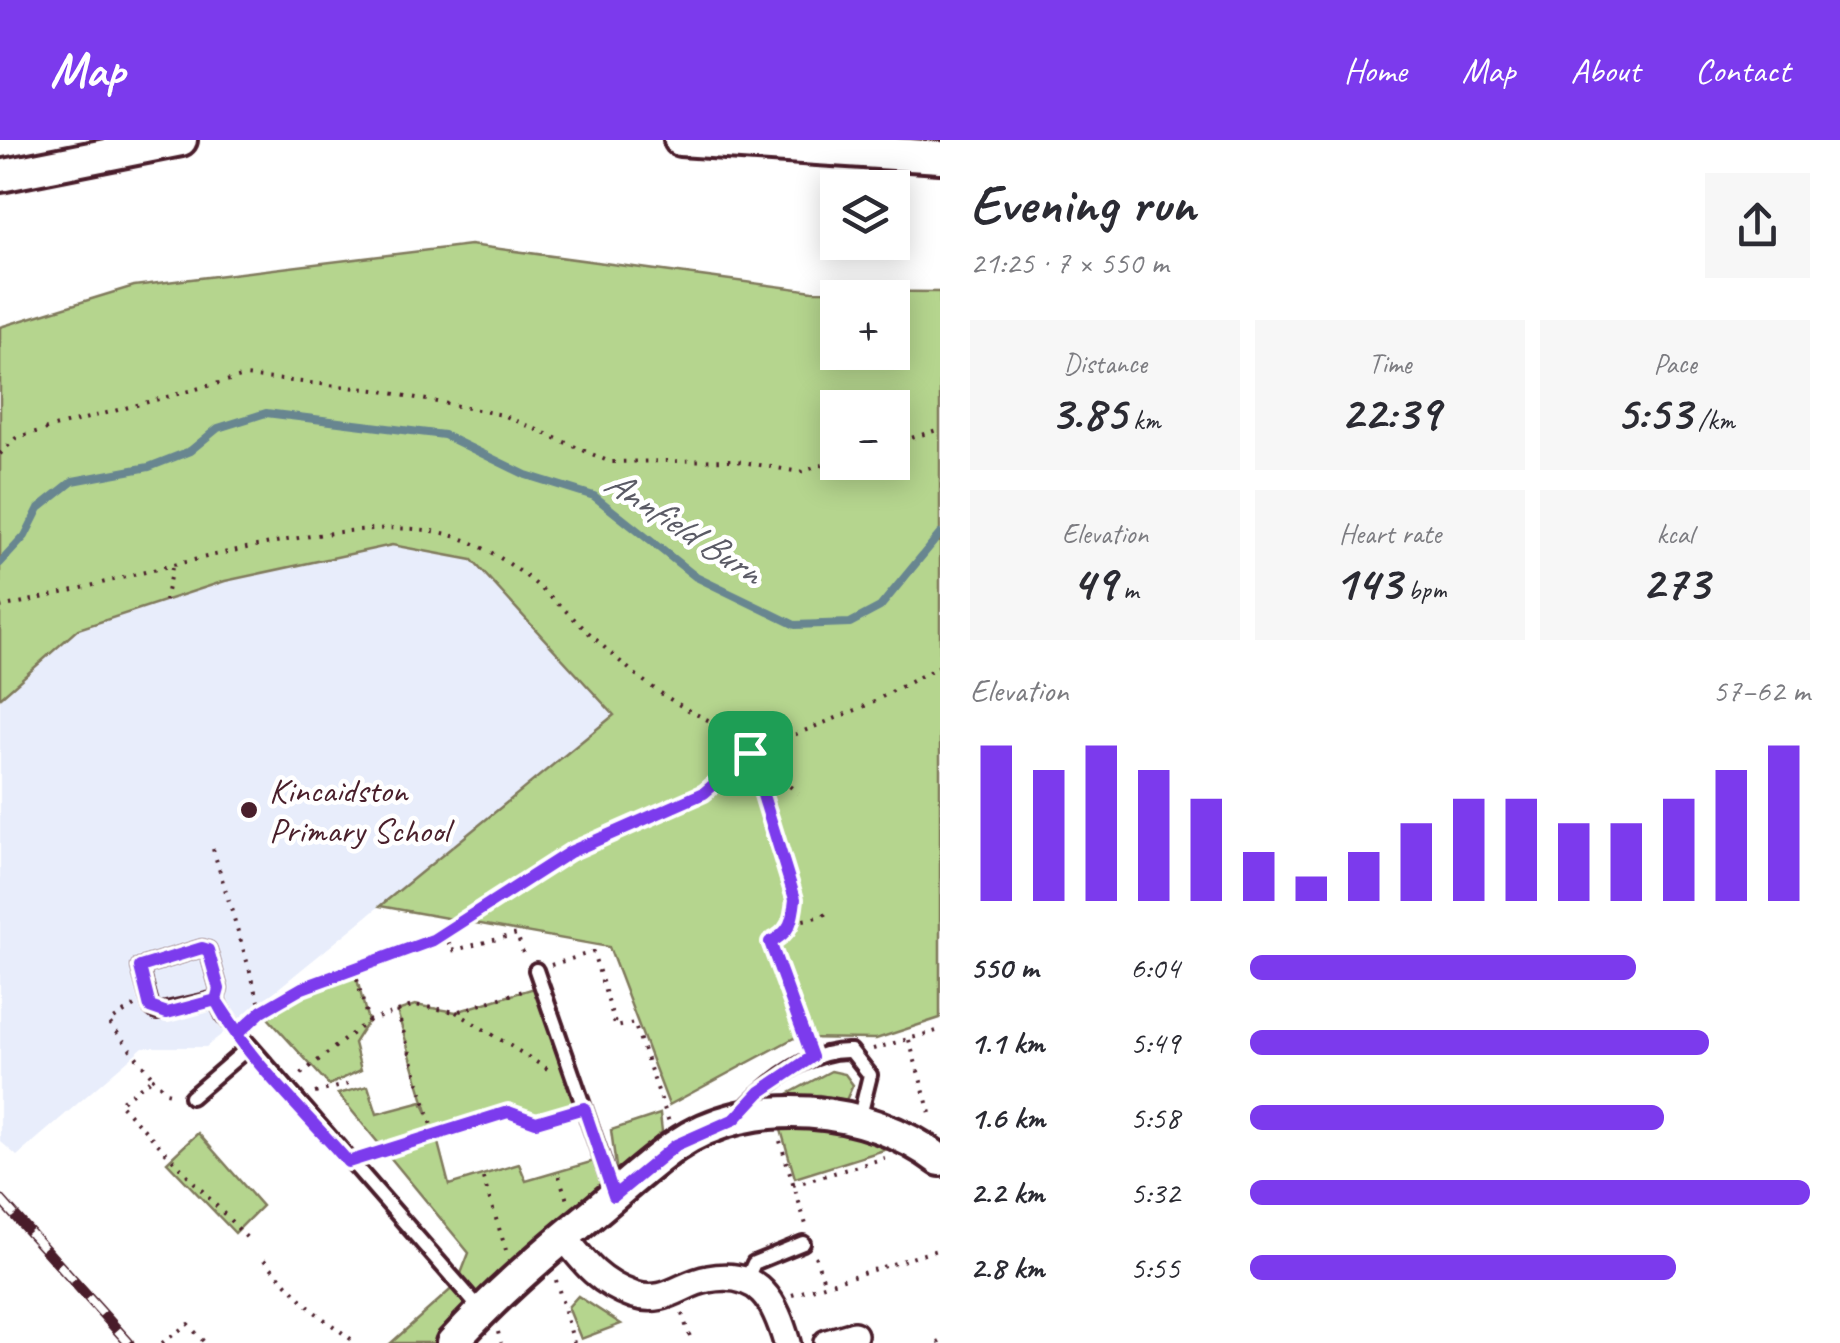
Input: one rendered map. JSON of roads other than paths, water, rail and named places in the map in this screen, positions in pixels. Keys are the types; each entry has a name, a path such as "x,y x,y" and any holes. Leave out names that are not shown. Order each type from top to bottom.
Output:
{"street":[{"path":"0,176 108,147 181,140"},
{"path":"680,140 940,157"},
{"path":"452,1343 481,1310 676,1145 735,1119 805,1112 858,1120 931,1153"},
{"path":"556,1244 593,1275 637,1296 676,1295 706,1278 745,1283 774,1300 788,1343"},
{"path":"827,1343 854,1335"}],"lane":[{"path":"216,1000 157,1012 147,998 140,967 202,948 208,950 219,989 216,1000 238,1033 481,1310"},
{"path":"536,970 614,1196"},
{"path":"191,1097 250,1046"},
{"path":"735,1119 760,1092 812,1057 832,1050 851,1051 870,1075 858,1120"},
{"path":"745,1283 754,1262 802,1242"}],"waterway":[{"name":"Annfield Burn","path":"0,563 25,536 39,508 73,481 149,467 190,451 218,428 266,413 444,435 526,475 594,496 696,577 795,625 850,623 880,607 940,534"}],"railway":[{"path":"0,1199 129,1343"}],"place":[{"name":"Kincaidston Primary School","path":"249,810"}]}
